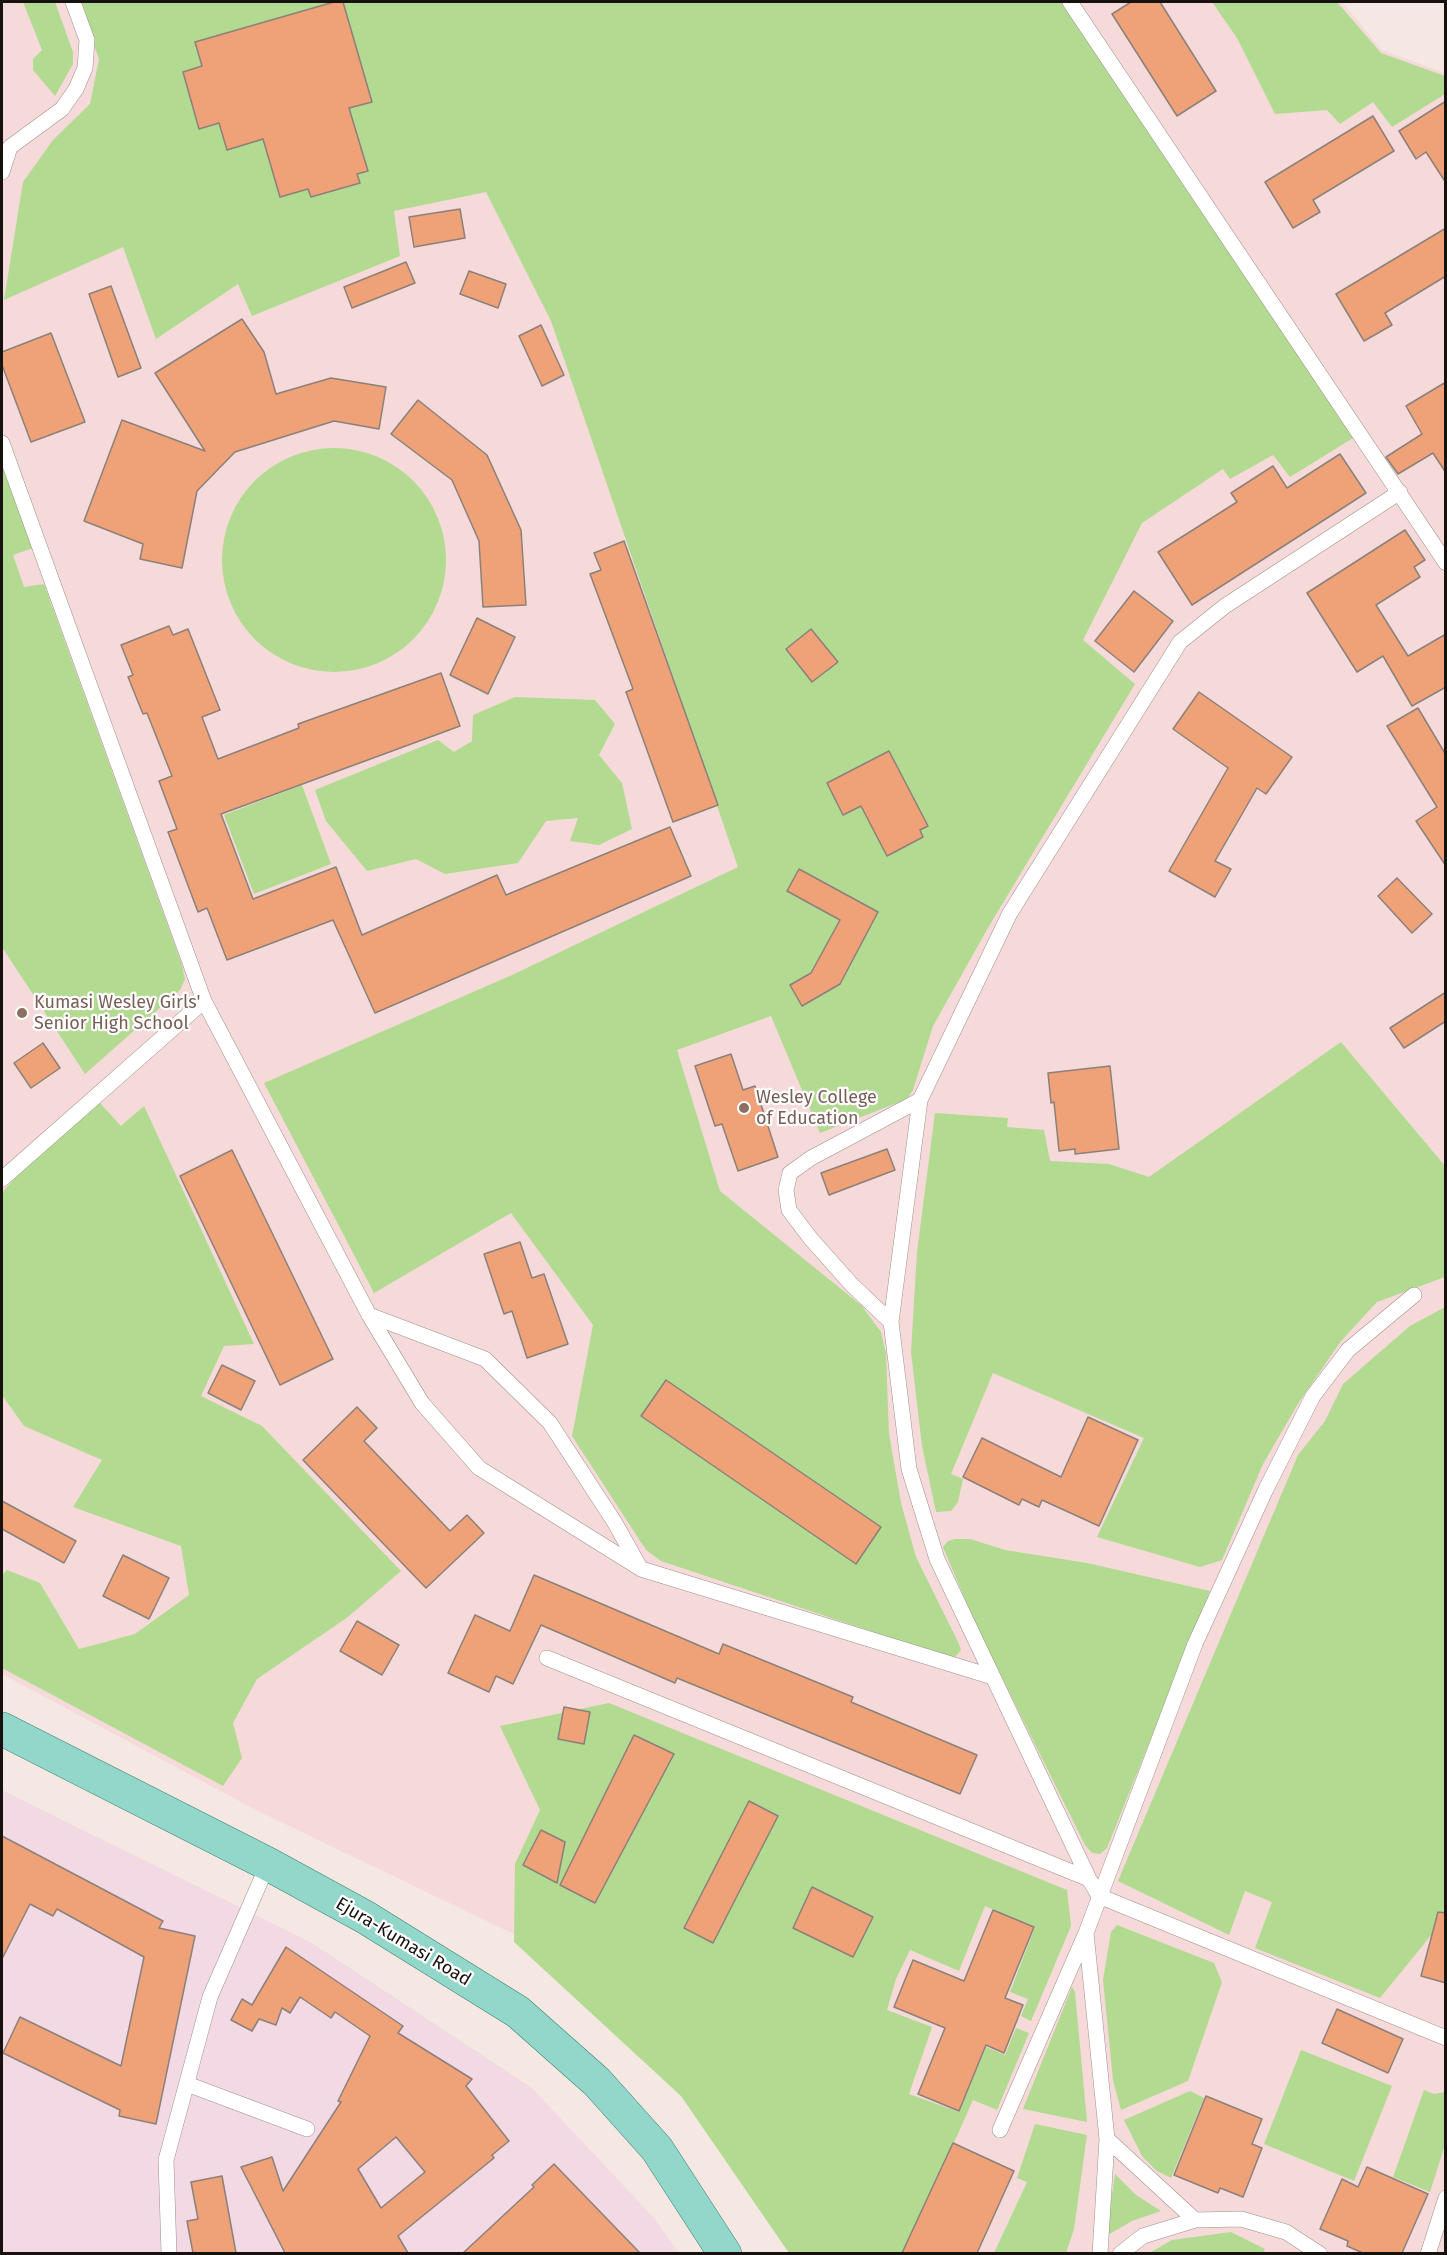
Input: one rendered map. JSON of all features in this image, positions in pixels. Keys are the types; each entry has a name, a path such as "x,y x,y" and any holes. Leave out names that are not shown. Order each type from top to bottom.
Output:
{"main road":[{"name":"Ejura-Kumasi Road","path":"2,1730 268,1864 365,1917 518,2012 597,2082 657,2149 725,2253"}],"lane":[{"path":"2,172 10,147 62,109 76,89 85,68 87,40 73,2"},
{"path":"1070,2 1446,563"},
{"path":"2,443 204,1001 369,1315 422,1403 479,1468 641,1569 993,1677"},
{"path":"1400,492 1225,606 1180,642 1010,913 920,1100 891,1322 909,1469 937,1559 1099,1896 1446,2038"},
{"path":"2,1179 204,1001"},
{"path":"891,1322 852,1286 811,1239 789,1210 786,1190 790,1173 812,1158 920,1100"},
{"path":"1000,2130 1086,1933 1195,1644 1266,1489 1313,1395 1348,1350 1414,1295"},
{"path":"369,1315 485,1359 550,1424 615,1523 641,1569"},
{"path":"547,1658 1089,1879"},
{"path":"170,2253 166,2160 210,1997 268,1864"},
{"path":"1086,1933 1107,2139 1100,2253"},
{"path":"187,2084 307,2129"},
{"path":"1107,2139 1195,2220"},
{"path":"1428,2253 1446,2198"},
{"path":"1120,2253 1143,2236 1195,2220 1241,2219 1286,2232 1320,2253"}],"shaded area":[{"name":"Wesley College of Education","path":"2,2 1342,2 1382,50 1445,73 1445,2253 796,2253 694,2104 526,1940 256,1810 2,1674"},
{"path":"2,1790 312,1943 532,2088 653,2217 679,2253 2,2253"}],"green space":[{"path":"23,2 55,2 73,52 73,64 55,96 33,70 33,59 42,50"},
{"path":"78,2 1062,2 1353,438 1290,477 1273,455 1230,479 1223,469 1142,523 1083,640 1135,684 989,926 933,1026 913,1090 907,1099 820,1133 771,1016 677,1050 720,1191 862,1306 881,1332 886,1354 889,1434 901,1503 916,1557 959,1644 961,1650 955,1657 948,1657 661,1561 646,1550 572,1436 593,1325 511,1213 374,1293 264,1083 512,975 738,867 551,321 486,192 394,211 400,256 252,316 238,284 156,339 123,247 4,300 23,182 53,140 90,104 99,59"},
{"path":"1212,2 1337,2 1381,53 1445,76 1445,94 1392,127 1373,102 1340,124 1327,110 1275,114 1237,38"},
{"path":"323,448 345,448 377,456 387,461 405,473 421,489 438,517 444,538 446,560 444,582 438,603 421,631 405,647 377,664 345,672 323,672 291,664 281,659 263,647 247,631 230,603 222,571 222,549 230,517 235,507 247,489 263,473 291,456"},
{"path":"2,454 33,548 13,555 24,587 44,584 182,965 185,979 180,990 85,1074 2,947"},
{"path":"515,697 595,700 615,724 599,755 622,783 632,829 599,845 570,841 578,818 546,821 518,863 445,874 416,859 367,871 326,821 315,790 438,740 454,752 472,741 473,715"},
{"path":"302,785 331,864 254,894 224,815"},
{"path":"1341,1042 1445,1166 1445,1277 1377,1302 1341,1341 1299,1402 1263,1464 1222,1560 1200,1567 1097,1537 1144,1438 993,1373 951,1474 963,1479 958,1502 951,1511 936,1512 922,1446 911,1352 917,1252 935,1113 1008,1118 1007,1127 1044,1130 1050,1161 1109,1164 1149,1177"},
{"path":"99,1102 121,1126 144,1106 254,1344 224,1346 201,1396 262,1426 401,1571 348,1617 257,1679 233,1723 242,1758 223,1786 2,1668 2,1575 7,1570 40,1583 79,1649 135,1634 189,1595 181,1546 73,1507 102,1460 24,1426 2,1395 2,1193 18,1174"},
{"path":"1445,1307 1445,1918 1380,1998 1255,1948 1272,1902 1245,1891 1229,1935 1118,1881 1298,1455 1325,1421 1343,1384 1410,1326"},
{"path":"970,1539 1005,1550 1087,1563 1210,1591 1107,1848 1100,1854 1092,1853 1085,1845 975,1623 943,1547 948,1541"},
{"path":"609,1703 1067,1890 1071,1926 1031,2021 1021,2016 1028,1999 1010,1992 1035,1927 985,1906 959,1971 910,1950 896,1979 887,2010 932,2027 909,2094 959,2112 986,2047 1005,2055 1016,2028 1029,2033 997,2110 973,2100 905,2253 789,2253 681,2096 514,1942 515,1864 540,1810 500,1726"},
{"path":"1117,1925 1214,1963 1222,1982 1188,2081 1121,2110 1113,2080 1103,1980 1111,1932"},
{"path":"1072,1987 1075,1992 1087,2122 1023,2109"},
{"path":"1301,2050 1392,2086 1354,2181 1264,2144"},
{"path":"1424,2090 1434,2094 1445,2092 1445,2145 1430,2192 1393,2177"},
{"path":"1190,2091 1204,2098 1171,2178 1157,2171 1142,2156 1124,2120"},
{"path":"1035,2124 1087,2135 1074,2229 1066,2253 994,2253 1027,2182 1017,2178"},
{"path":"1115,2174 1136,2195 1161,2211 1132,2221 1106,2236"},
{"path":"1231,2232 1265,2249 1263,2253 1149,2253 1172,2240"}],"building":[{"path":"334,2 343,2 372,102 349,108 368,171 357,174 360,183 311,197 308,189 280,197 263,139 227,150 219,123 199,129 183,72 202,66 195,42"},
{"path":"1131,2 1160,2 1216,91 1177,116 1112,14"},
{"path":"1446,101 1446,183 1426,152 1416,159 1399,131"},
{"path":"1373,116 1394,151 1313,200 1320,212 1293,228 1265,182"},
{"path":"460,209 465,238 414,247 409,217"},
{"path":"1446,228 1446,276 1385,313 1392,325 1364,341 1336,294"},
{"path":"406,262 415,283 352,308 344,287"},
{"path":"469,271 506,284 498,308 460,294"},
{"path":"111,286 141,368 118,377 89,294"},
{"path":"242,319 264,352 276,394 331,378 386,387 379,429 334,421 235,452 197,491 182,568 140,559 143,544 84,521 122,420 205,451 155,373"},
{"path":"541,325 564,375 542,386 519,336"},
{"path":"51,333 85,422 31,442 2,365 2,352"},
{"path":"1446,382 1446,473 1433,453 1398,474 1386,457 1422,434 1406,406"},
{"path":"418,400 487,455 521,530 526,605 483,607 479,541 452,480 391,434"},
{"path":"1340,454 1366,493 1192,605 1158,552 1237,502 1231,493 1273,466 1287,488"},
{"path":"1405,530 1425,560 1414,567 1420,577 1376,605 1408,656 1446,634 1446,687 1412,706 1383,656 1357,672 1307,593"},
{"path":"624,541 718,805 673,822 626,692 633,689 590,574 601,570 594,553"},
{"path":"1134,591 1173,621 1134,672 1095,641"},
{"path":"477,618 515,637 488,694 450,675"},
{"path":"169,626 173,635 188,629 220,710 202,717 218,759 299,728 298,724 441,673 460,726 221,814 253,899 336,867 362,935 497,875 506,895 670,827 691,876 375,1013 333,920 227,960 207,908 198,912 168,832 177,829 159,781 172,776 147,713 143,714 128,677 133,675 121,645"},
{"path":"811,629 838,662 812,682 786,649"},
{"path":"1199,692 1292,757 1266,794 1257,788 1215,861 1231,869 1215,897 1169,871 1228,768 1173,729"},
{"path":"1418,708 1446,755 1446,866 1416,821 1437,807 1387,726"},
{"path":"889,751 928,826 920,830 923,837 887,856 861,806 843,815 827,783"},
{"path":"799,869 878,912 840,984 802,1006 790,985 811,973 840,920 787,891"},
{"path":"1397,878 1432,914 1412,933 1378,896"},
{"path":"1446,992 1446,1021 1404,1048 1390,1028"},
{"path":"43,1043 60,1068 31,1088 14,1063"},
{"path":"731,1054 743,1090 755,1086 778,1157 738,1171 722,1124 715,1126 695,1066"},
{"path":"1110,1066 1119,1149 1075,1154 1075,1149 1059,1151 1054,1102 1051,1103 1048,1073"},
{"path":"887,1149 895,1170 829,1195 821,1173"},
{"path":"232,1150 333,1359 280,1385 180,1176"},
{"path":"520,1242 532,1278 544,1274 568,1344 527,1358 512,1311 504,1314 484,1254"},
{"path":"222,1365 255,1381 241,1410 208,1393"},
{"path":"666,1380 881,1527 856,1564 641,1416"},
{"path":"357,1407 377,1428 364,1441 450,1531 467,1515 484,1533 426,1588 303,1460"},
{"path":"1088,1417 1138,1440 1099,1526 1042,1500 1039,1507 1022,1499 1019,1505 963,1477 982,1438 1061,1477"},
{"path":"2,1501 76,1541 64,1563 2,1529"},
{"path":"123,1555 169,1578 149,1619 103,1596"},
{"path":"534,1575 719,1654 723,1644 853,1697 851,1702 977,1755 960,1794 677,1678 675,1683 541,1625 513,1684 496,1676 489,1692 448,1673 475,1615 510,1631"},
{"path":"357,1621 399,1645 382,1675 340,1651"},
{"path":"564,1707 590,1712 584,1744 558,1739"},
{"path":"634,1735 674,1754 595,1903 560,1885"},
{"path":"749,1801 778,1816 713,1943 684,1928"},
{"path":"541,1830 565,1842 557,1883 523,1865"},
{"path":"2,1836 163,1921 159,1928 195,1936 156,2124 119,2116 120,2110 3,2053 20,2017 121,2066 144,1957 57,1909 53,1916 30,1904 2,1959"},
{"path":"812,1887 873,1917 853,1957 793,1928"},
{"path":"993,1910 1034,1927 1005,1998 1023,2005 1004,2053 986,2045 959,2111 918,2094 945,2028 894,2007 913,1960 964,1981"},
{"path":"1438,1912 1446,1913 1446,1983 1421,1976"},
{"path":"286,1947 403,2026 398,2033 472,2079 466,2086 509,2141 492,2155 494,2158 398,2236 408,2253 285,2253 241,2167 272,2157 283,2191 341,2102 338,2101 370,2036 335,2012 331,2018 300,1997 290,2013 282,2008 276,2025 259,2019 252,2031 231,2020 242,1999 252,2005","holes":["396,2137 425,2172 381,2208 358,2169"]},
{"path":"1337,2009 1403,2039 1388,2073 1322,2043"},
{"path":"1206,2096 1262,2119 1252,2144 1262,2148 1243,2197 1220,2188 1218,2193 1174,2175"},
{"path":"953,2143 1014,2171 977,2253 902,2253"},
{"path":"554,2164 640,2253 463,2253 534,2187 532,2185"},
{"path":"1367,2167 1428,2194 1402,2253 1363,2253 1347,2246 1348,2241 1320,2229 1342,2179 1358,2187"},
{"path":"222,2176 236,2253 193,2253 187,2221 198,2219 191,2182"}],"place":[{"name":"Kumasi Wesley Girls' Senior High School","path":"22,1013"},
{"name":"Wesley College of Education","path":"744,1108"}]}
